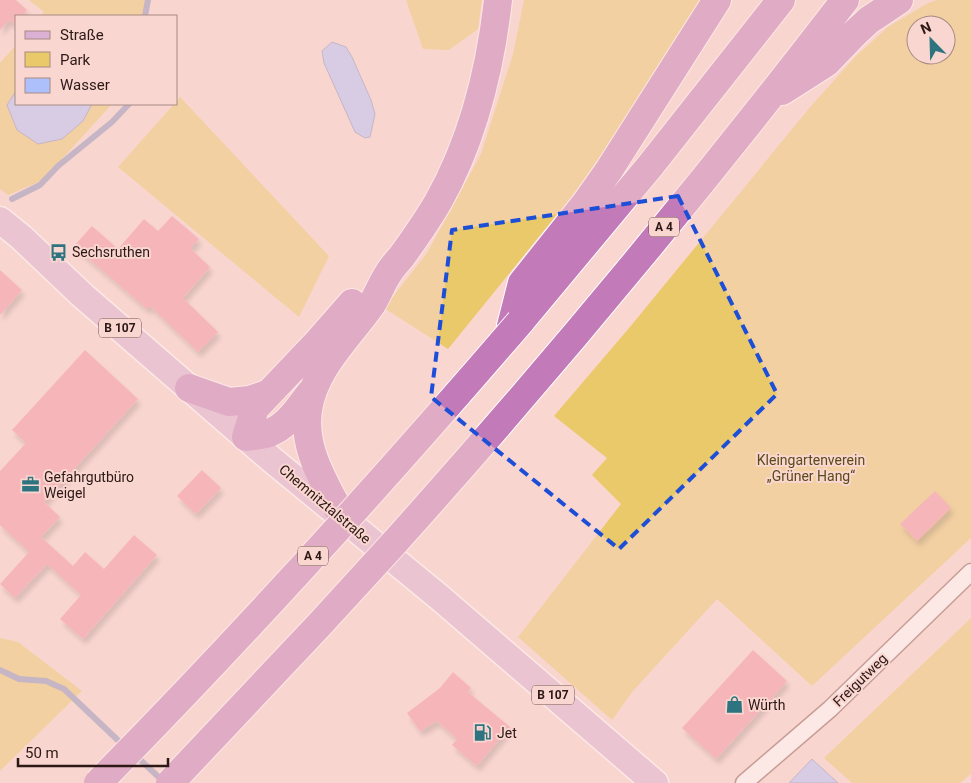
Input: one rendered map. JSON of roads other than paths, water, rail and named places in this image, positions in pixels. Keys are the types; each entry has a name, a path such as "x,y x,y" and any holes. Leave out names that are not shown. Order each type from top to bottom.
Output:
{"highway":[{"path":"388,274 362,292 316,344 267,394 255,408 246,437 268,434 292,416 311,392 326,364 373,303 388,274 438,203 457,166 469,137 478,107 489,62 498,0"},
{"path":"514,324 522,283 585,204 609,170 717,0"},
{"name":"A 4","path":"98,783 282,591 650,166 781,0"},
{"name":"A 4","path":"170,783 314,631 469,459 560,354 768,100 844,0"},
{"path":"768,100 826,63 869,20 899,0"},
{"path":"190,388 229,402 250,400 267,394"},
{"path":"311,392 307,429 310,450 344,519"}],"main road":[{"name":"Chemnitztalstraße","path":"0,220 21,237 82,295 246,437 439,597 655,783"}],"street":[{"name":"Freigutweg","path":"744,783 830,709 971,572"}],"water":[{"path":"332,42 346,47 371,100 375,114 370,137 365,138 355,132 324,63 322,51"},
{"path":"15,93 15,105 91,105 83,121 62,139 38,144 17,130 7,105"},
{"path":"812,759 838,783 789,783"}],"waterway":[{"path":"145,15 148,0"},
{"path":"12,199 40,185 58,166 112,122 128,105"},
{"path":"0,670 19,679 46,681 64,689 125,747"},
{"path":"135,755 164,782"}],"place":[{"name":"Sechsruthen","path":"58,252"},
{"name":"Gefahrgutbüro Weigel","path":"30,485"},
{"name":"Würth","path":"734,705"},
{"name":"Jet","path":"483,733"}],"park label":[{"name":"Kleingartenverein „Grüner Hang“","path":"811,468"}]}
